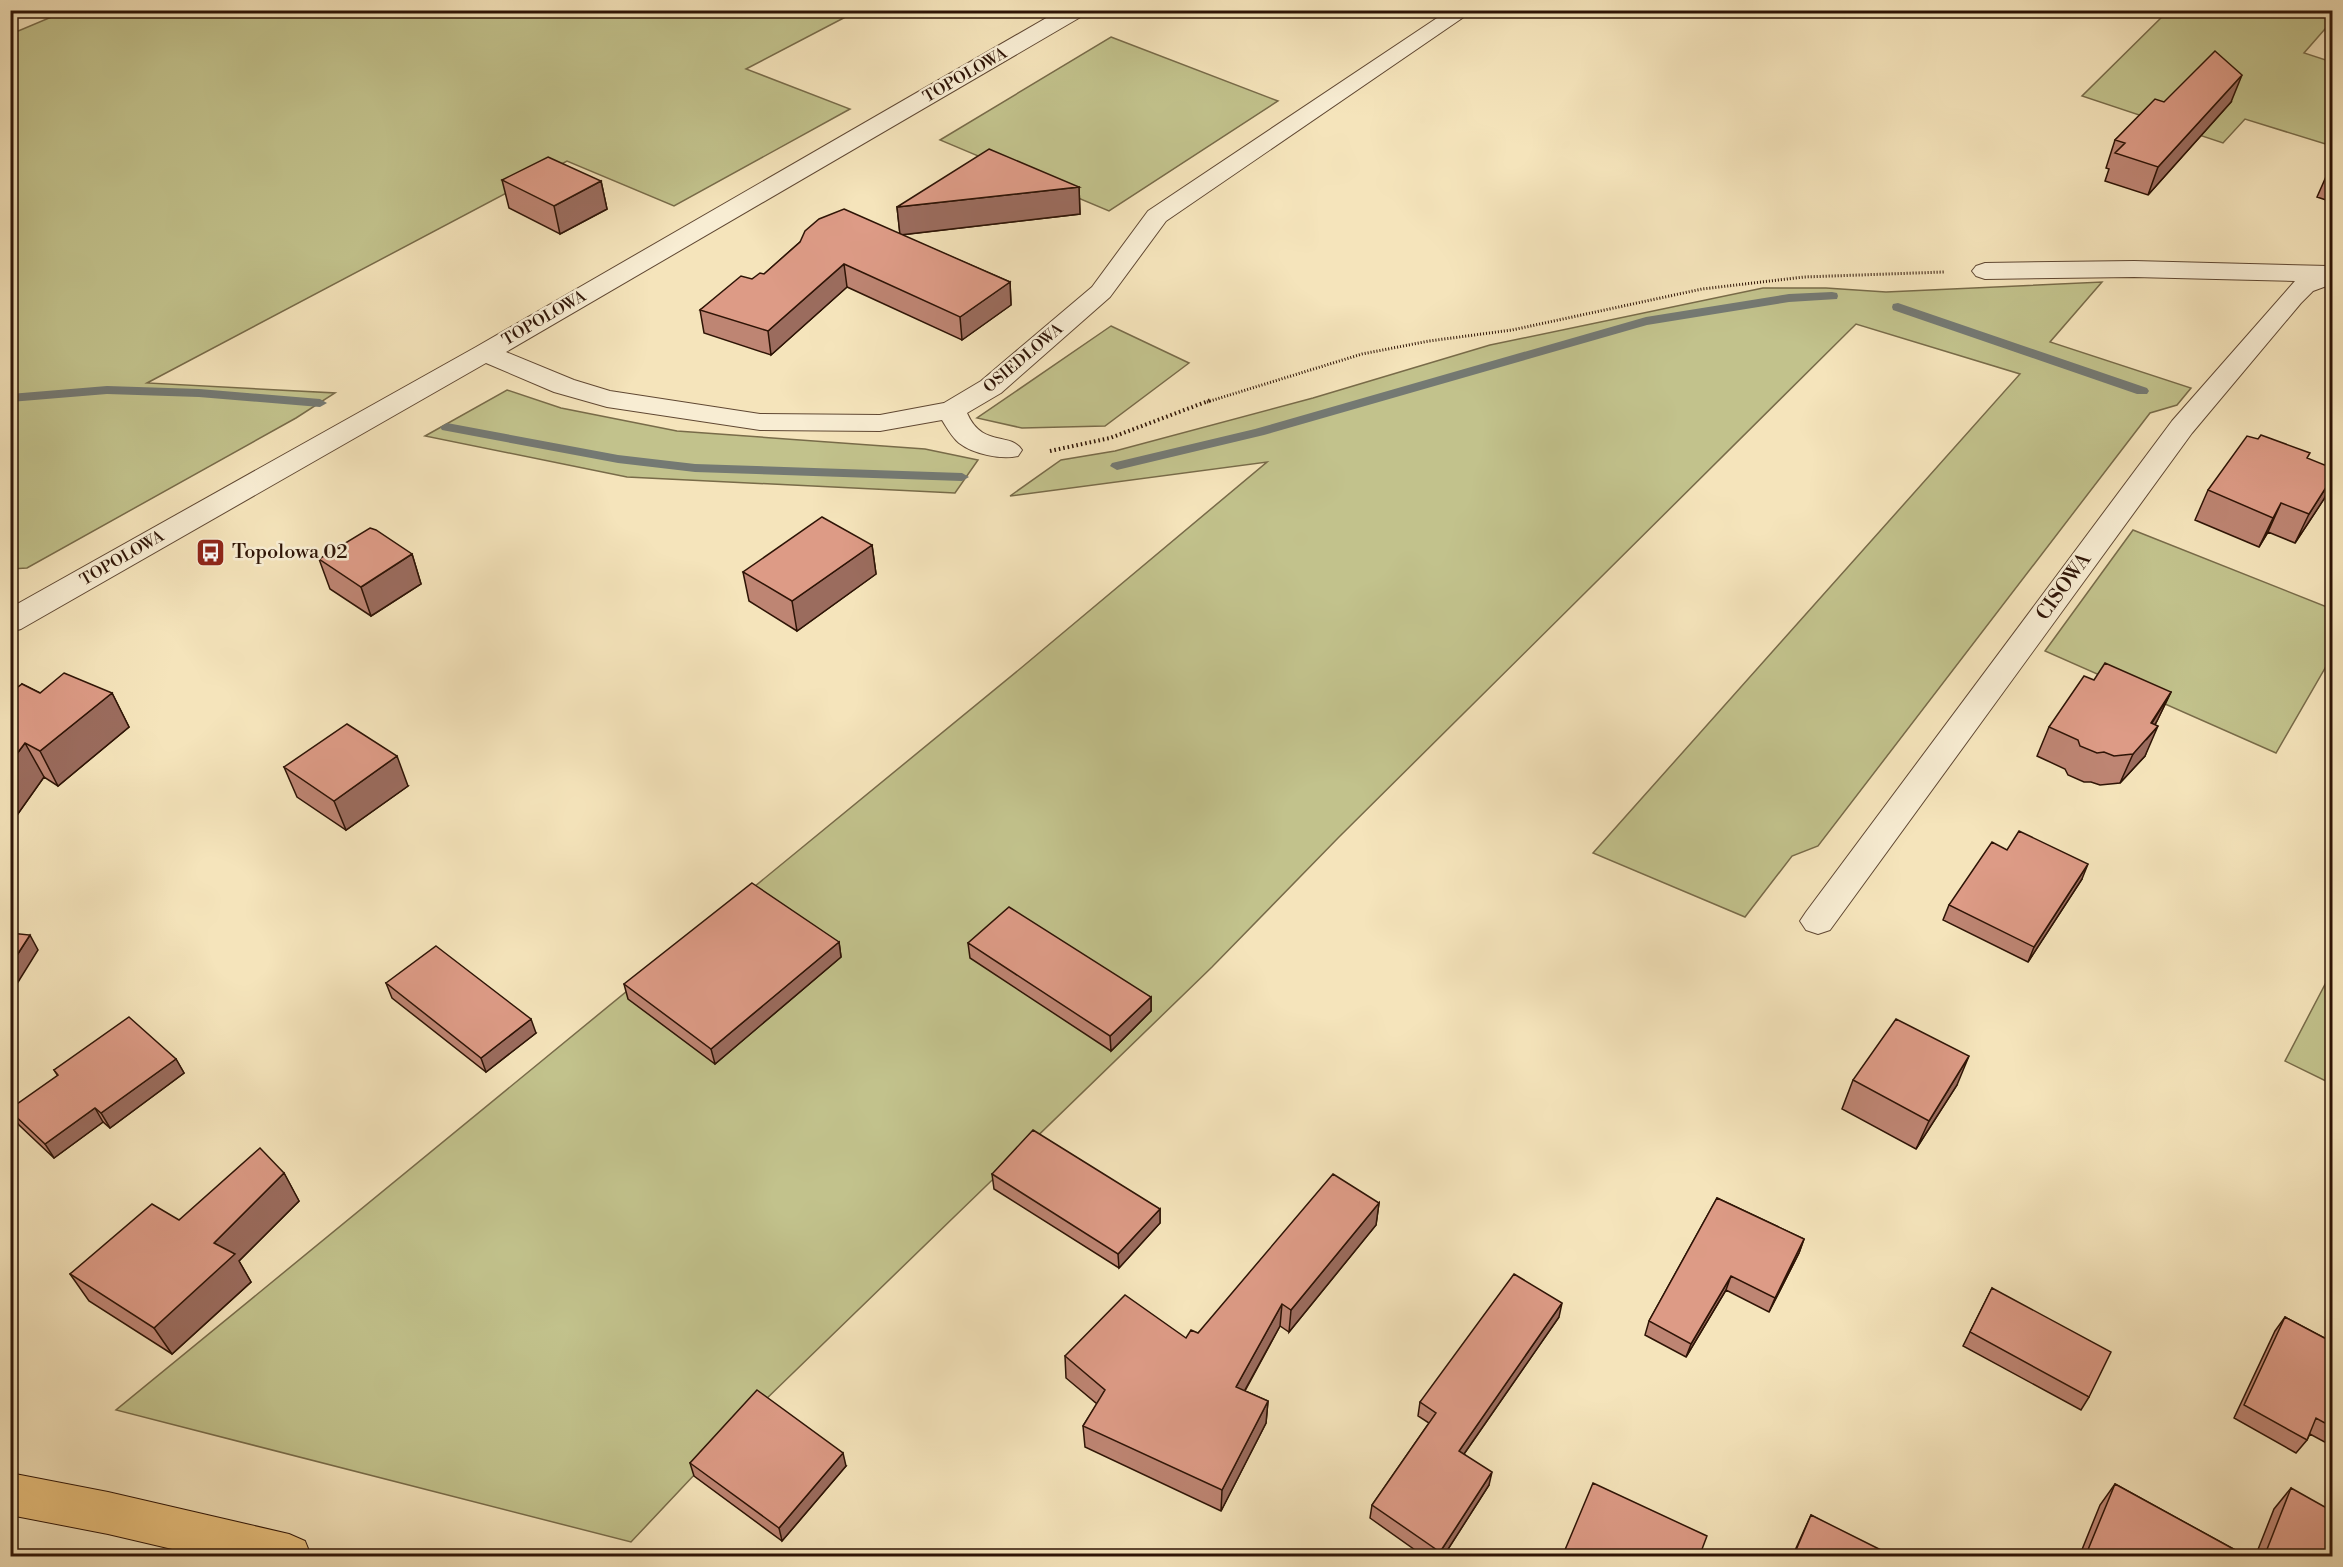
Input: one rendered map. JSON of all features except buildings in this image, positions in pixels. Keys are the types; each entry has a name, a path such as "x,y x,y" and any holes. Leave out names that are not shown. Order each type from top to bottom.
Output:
{"main road":[{"path":"10,1494 108,1513 289,1557"}],"street":[{"name":"TOPOLOWA","path":"10,622 485,352 1076,10"},
{"name":"OSIEDLOWA","path":"485,352 564,386 607,399 760,422 880,423 952,410 991,387 1101,292 1157,216 1464,10"},
{"name":"CISOWA","path":"1985,271 2134,269 2332,275"},
{"name":"CISOWA","path":"1818,921 2181,427 2292,298 2304,286 2332,275"},
{"path":"952,410 960,431 982,444 1008,450"}],"path":[{"path":"1008,450 1056,451 1110,438 1186,408 1362,354 1429,341 1512,330 1702,289 1804,277 1985,271"}],"green space":[{"path":"68,10 857,11 746,69 850,109 674,206 567,161 147,383 335,393 296,418 27,568 11,569 11,34"},
{"path":"2168,11 2332,11 2332,21 2304,53 2332,62 2332,146 2245,119 2223,143 2082,96"},
{"path":"1111,37 1278,101 1109,211 940,140"},
{"path":"2102,282 2050,342 2191,388 2177,405 2150,413 1818,846 1792,856 1745,917 1593,853 2020,374 1856,324 1338,838 1212,967 761,1404 631,1542 116,1410 1021,668 1267,462 1010,496 1061,460 1115,451 1313,398 1490,345 1763,288 1826,288 1886,292"},
{"path":"1111,326 1189,363 1105,426 1022,428 977,418"},
{"path":"507,390 561,408 677,431 925,449 978,460 955,493 627,477 425,436"},
{"path":"2133,530 2332,609 2332,656 2276,753 2045,651"},
{"path":"2332,971 2332,1084 2285,1061"}],"waterway":[{"path":"1117,466 1259,432 1646,321 1789,298 1832,296"},
{"path":"1898,307 2142,391"},
{"path":"10,398 107,390 199,393 320,403"},
{"path":"447,427 618,459 695,468 962,477"}],"place":[{"name":"Topolowa 02","path":"211,552"}]}
